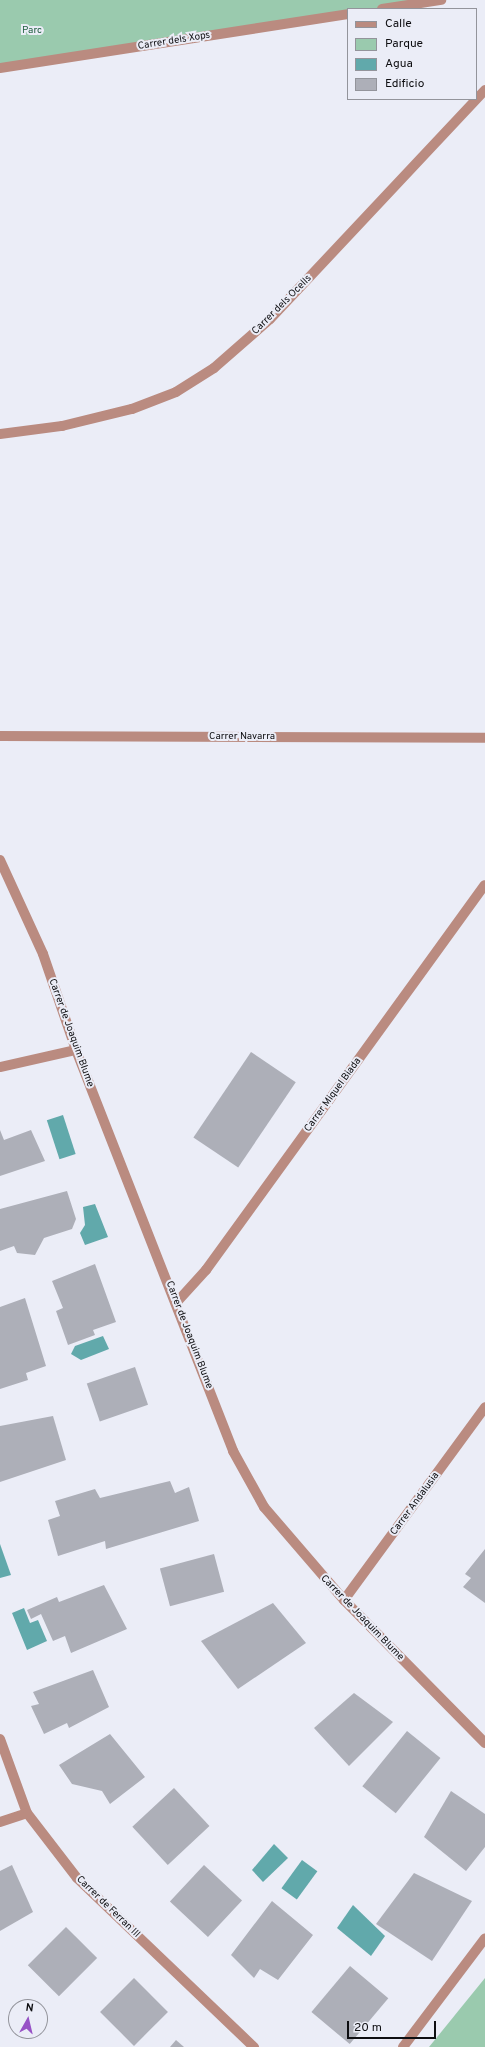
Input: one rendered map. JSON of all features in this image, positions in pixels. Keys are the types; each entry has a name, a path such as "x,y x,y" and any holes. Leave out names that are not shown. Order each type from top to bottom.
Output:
{"street":[{"path":"389,8 441,0"},
{"name":"Carrer dels Xops","path":"0,68 347,14"},
{"name":"Carrer dels Ocells","path":"477,99 485,90"},
{"name":"Carrer dels Ocells","path":"0,434 62,426 132,409 176,392 214,368 270,319 476,100"},
{"name":"Carrer Navarra","path":"0,736 485,738"},
{"name":"Carrer de Joaquim Blume","path":"0,860 43,954 76,1050 233,1451 264,1507 344,1600 485,1743"},
{"name":"Carrer Miquel Biada","path":"176,1303 206,1270 485,885"},
{"path":"0,1067 76,1050"},
{"name":"Carrer Andalusia","path":"344,1600 485,1407"},
{"name":"Carrer de Ferran III","path":"0,1739 27,1813 77,1878 254,2047"},
{"path":"0,1822 27,1813"},
{"path":"403,2047 485,1938"}],"green space":[{"name":"Parc","path":"0,0 441,0 389,8 347,8 347,14 0,68"},
{"path":"485,1978 485,2047 429,2047"}],"water":[{"path":"63,1115 76,1154 60,1159 47,1120"},
{"path":"95,1204 108,1237 85,1245 80,1233 85,1225 83,1207"},
{"path":"103,1336 109,1349 81,1360 71,1354 75,1346"},
{"path":"0,1544 11,1575 0,1578"},
{"path":"24,1608 30,1623 38,1620 47,1641 27,1650 12,1613"},
{"path":"274,1844 288,1858 263,1882 252,1870"},
{"path":"302,1860 317,1871 297,1899 281,1888"},
{"path":"353,1905 385,1936 371,1956 337,1928"}],"building":[{"path":"251,1052 296,1082 238,1168 193,1137"},
{"path":"0,1130 4,1140 31,1130 45,1161 0,1176"},
{"path":"67,1191 76,1219 72,1229 44,1238 35,1255 17,1253 14,1246 0,1251 0,1209"},
{"path":"95,1264 116,1322 93,1330 95,1335 68,1345 56,1311 63,1308 52,1281"},
{"path":"25,1298 46,1366 26,1373 28,1380 0,1389 0,1307"},
{"path":"135,1367 148,1405 100,1421 87,1384"},
{"path":"53,1416 66,1460 0,1482 0,1426"},
{"path":"170,1481 175,1493 189,1487 199,1521 106,1549 105,1541 58,1556 48,1520 60,1516 55,1501 95,1489 100,1498"},
{"path":"485,1549 485,1603 463,1587 471,1578 465,1574"},
{"path":"214,1554 224,1592 170,1606 160,1568"},
{"path":"104,1585 127,1629 71,1653 65,1636 53,1641 41,1614 31,1619 27,1610 57,1597 59,1602"},
{"path":"273,1603 306,1643 238,1689 201,1641"},
{"path":"93,1670 109,1707 69,1728 67,1723 44,1734 31,1706 39,1704 33,1692"},
{"path":"354,1693 393,1722 349,1766 314,1728"},
{"path":"407,1731 440,1758 396,1813 362,1786"},
{"path":"110,1734 145,1777 110,1804 102,1791 72,1784 59,1765"},
{"path":"174,1788 209,1826 168,1865 132,1827"},
{"path":"451,1791 485,1814 485,1847 466,1871 424,1837"},
{"path":"12,1865 33,1912 0,1931 0,1871"},
{"path":"204,1865 242,1900 208,1937 170,1902"},
{"path":"414,1873 472,1901 432,1961 376,1924"},
{"path":"272,1901 313,1935 278,1980 260,1969 254,1978 231,1955"},
{"path":"66,1927 97,1958 59,1996 28,1965"},
{"path":"350,1966 388,1998 350,2044 311,2012"},
{"path":"134,1978 168,2012 134,2046 100,2012"},
{"path":"176,2040 184,2047 170,2047"}]}
